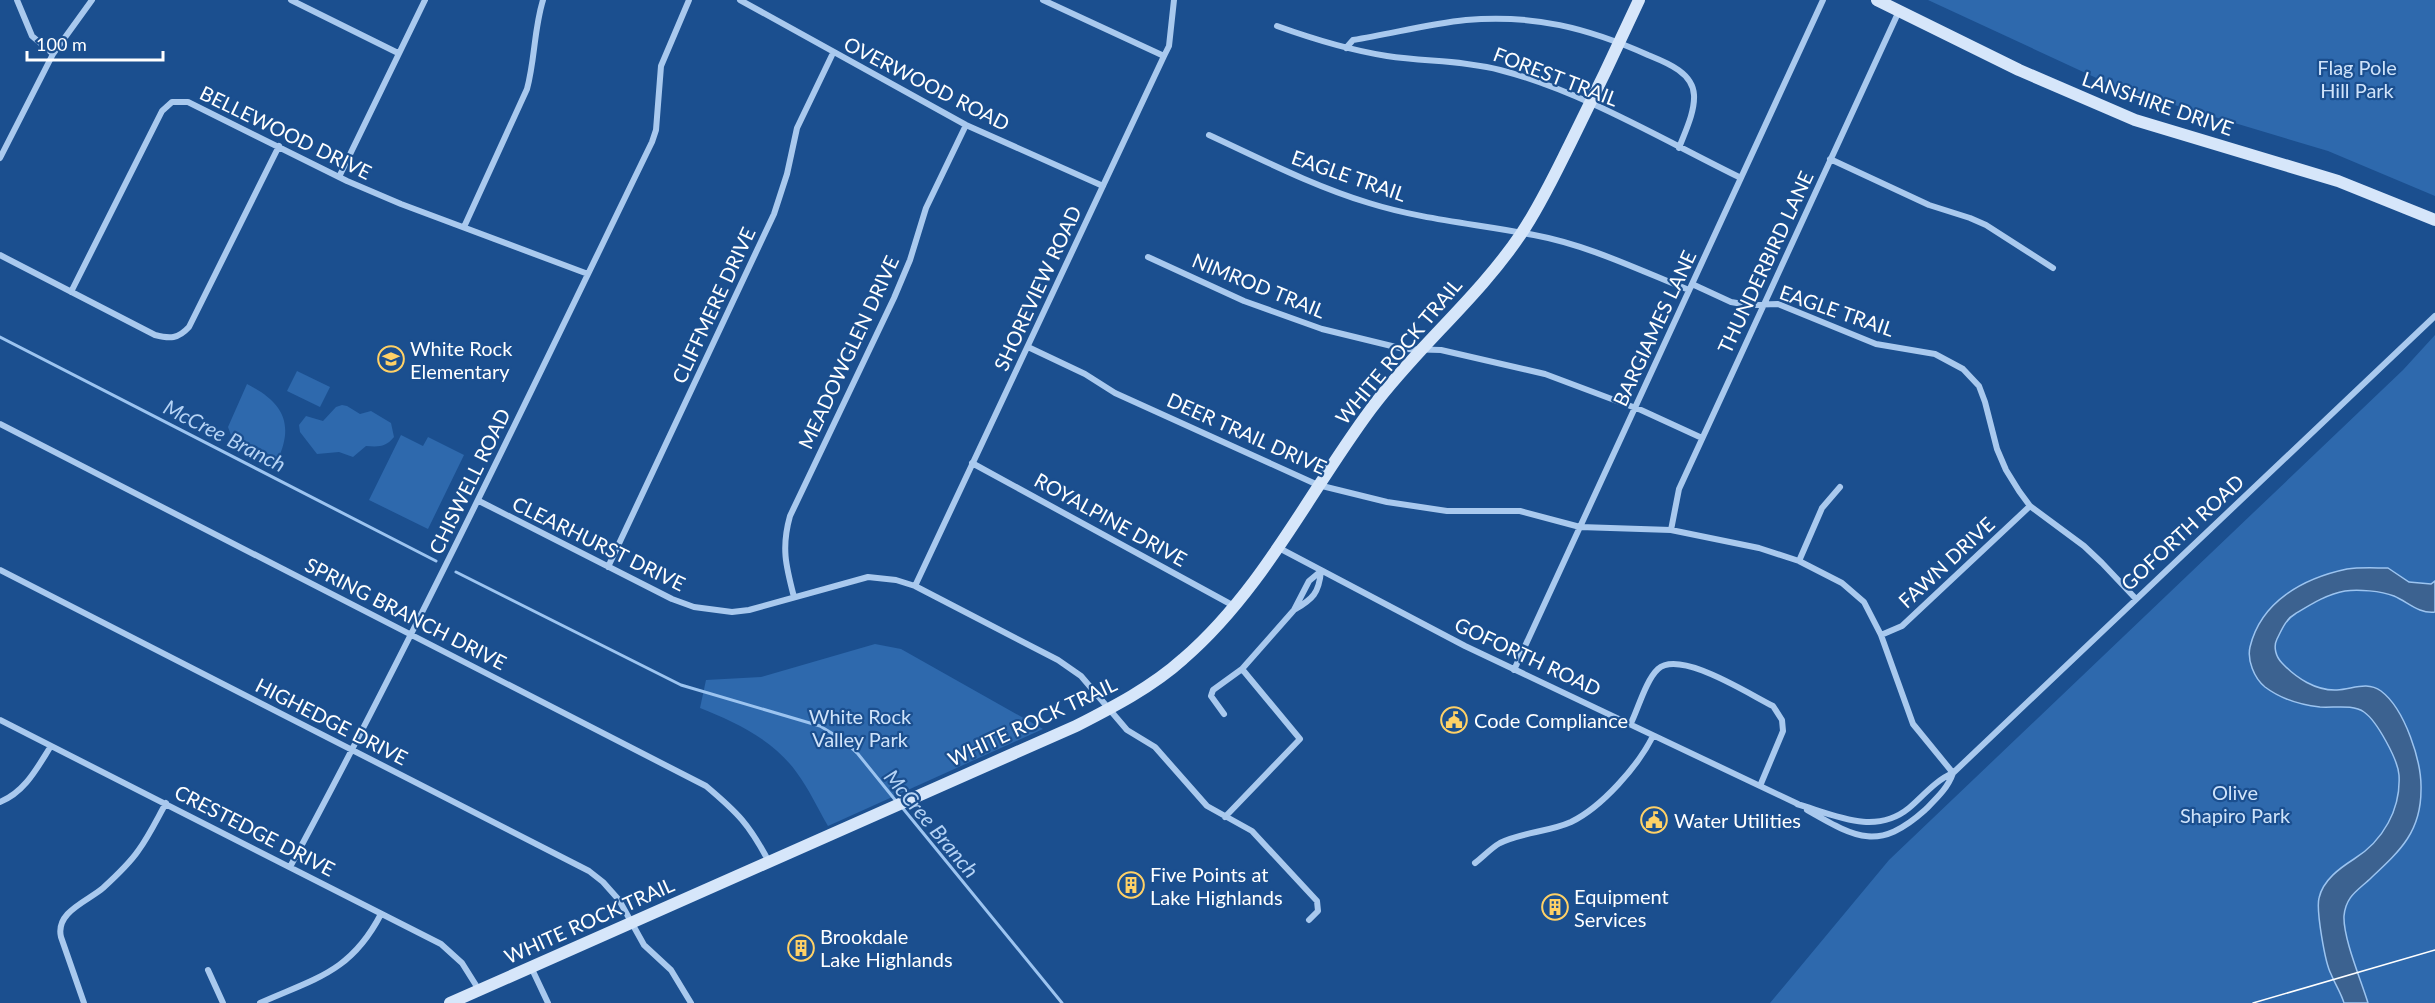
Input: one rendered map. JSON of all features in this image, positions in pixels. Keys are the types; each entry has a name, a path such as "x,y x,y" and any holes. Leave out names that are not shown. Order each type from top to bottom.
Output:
{"street":[{"path":"17,0 32,36 53,54"},
{"path":"0,158 53,54 92,0"},
{"path":"291,0 398,53"},
{"path":"339,177 425,0"},
{"path":"464,227 527,89 533,67 538,20 543,0"},
{"name":"CHISWELL ROAD","path":"290,867 353,750 479,501 652,142 656,130 661,66 689,0"},
{"name":"OVERWOOD ROAD","path":"740,0 966,125 1102,186"},
{"path":"1043,0 1164,56"},
{"name":"SHOREVIEW ROAD","path":"915,586 1169,46 1174,0"},
{"name":"WHITE ROCK TRAIL","path":"450,1003 1109,709 1179,663 1234,606 1279,548 1318,484 1383,393 1498,264 1522,233 1553,178 1639,0"},
{"name":"BARGIAMES LANE","path":"1514,670 1823,0"},
{"name":"LANSHIRE DRIVE","path":"1877,0 2019,70 2135,120 2338,181 2435,220"},
{"name":"THUNDERBIRD LANE","path":"1671,530 1679,489 1899,11"},
{"name":"FOREST TRAIL","path":"1346,48 1353,40 1488,19 1546,22 1581,29 1620,42 1675,66 1688,80 1695,94 1679,148"},
{"name":"FOREST TRAIL","path":"1277,26 1346,48 1389,56 1474,64 1503,71 1590,104 1741,178"},
{"name":"CLIFFMERE DRIVE","path":"608,567 774,214 787,174 796,128 833,53"},
{"name":"BELLEWOOD DRIVE","path":"70,292 162,111 172,102 188,102 339,177 588,274"},
{"name":"MEADOWGLEN DRIVE","path":"794,597 785,563 784,544 790,516 894,298 910,260 926,208 966,125"},
{"name":"EAGLE TRAIL","path":"1209,135 1306,180 1370,204 1419,216 1534,234 1574,245 1731,302 1748,305 1778,304 1876,344 1935,354 1964,369 1979,386 1997,448 2006,470 2030,506 2084,546 2136,599"},
{"path":"0,255 155,335 174,338 189,327 279,146"},
{"path":"1830,159 1929,205 1986,225 2053,268"},
{"name":"NIMROD TRAIL","path":"1148,257 1244,302 1278,315 1341,334 1404,348 1441,350 1545,374 1635,408 1702,438"},
{"name":"GOFORTH ROAD","path":"1797,804 1864,822 1880,822 1906,810 1945,776 1953,773 2435,316"},
{"name":"DEER TRAIL DRIVE","path":"1028,346 1085,374 1114,393 1318,484 1415,508 1447,511 1520,511 1580,527 1671,530 1759,548 1798,561 1842,583 1864,602 1881,635 1913,724 1953,773"},
{"name":"SPRING BRANCH DRIVE","path":"0,423 706,786 735,810 751,829 769,862"},
{"name":"ROYALPINE DRIVE","path":"972,463 1234,606"},
{"path":"1798,561 1822,508 1840,487"},
{"name":"CLEARHURST DRIVE","path":"479,501 694,608 714,611 748,610 868,577 896,580 915,586 1081,676 1127,730 1155,747 1207,806 1252,831 1317,901 1318,911 1309,920"},
{"name":"FAWN DRIVE","path":"1881,635 1902,626 2030,506"},
{"name":"GOFORTH ROAD","path":"1279,548 1514,670 1631,723 1859,836 1882,836 1905,827 1950,783 1953,773"},
{"name":"HIGHEDGE DRIVE","path":"0,570 589,871 603,882 619,900 644,945 672,970 691,1003"},
{"path":"1294,610 1310,601 1320,587 1321,571"},
{"path":"1224,714 1211,696 1213,690 1242,669 1294,610 1309,581 1321,571"},
{"path":"1631,723 1653,674 1660,667 1676,663 1697,668 1773,706 1779,712 1783,731 1760,786"},
{"path":"1225,817 1300,739 1242,669"},
{"name":"CRESTEDGE DRIVE","path":"0,720 441,944 462,963 478,990"},
{"path":"1475,863 1502,842 1570,823 1583,815 1629,771 1653,735"},
{"path":"0,802 15,794 25,785 51,746"},
{"path":"84,1003 59,931 70,912 102,889 138,852 166,803"},
{"path":"260,1003 331,972 346,962 365,943 381,914"},
{"path":"531,967 548,1003"},
{"path":"208,970 223,1003"}],"green space":[{"name":"Flag Pole Hill Park","path":"1928,0 2435,0 2435,196 2328,151 2118,88"},
{"name":"Olive Shapiro Park","path":"2435,335 2435,1003 1770,1003 1889,860 2403,370"},
{"path":"297,371 330,387 320,407 287,391"},
{"path":"247,384 269,398 282,414 285,434 278,459 231,435 228,427"},
{"path":"342,405 360,414 371,411 391,423 394,437 382,446 366,446 353,457 339,452 317,454 300,432 299,425 306,416 323,421 336,407"},
{"path":"401,435 423,446 428,437 464,455 428,529 369,500"},
{"name":"White Rock Valley Park","path":"875,644 901,649 1043,729 828,826 788,761 753,733 700,708 706,680 761,677"}],"shaded area":[{"path":"2388,568 2409,582 2431,584 2435,581 2435,612 2419,609 2383,593 2363,590 2338,592 2292,616 2275,645 2282,663 2294,674 2314,686 2337,690 2370,686 2381,691 2398,710 2419,765 2420,804 2413,828 2392,858 2350,898 2345,909 2346,936 2368,1003 2344,1003 2326,959 2320,924 2319,898 2328,880 2364,852 2382,833 2397,800 2398,768 2381,732 2364,712 2349,707 2306,705 2278,695 2265,687 2258,679 2249,652 2256,631 2264,617 2286,594 2331,573 2347,569"}],"waterway":[{"name":"McCree Branch","path":"0,337 436,561"},
{"name":"McCree Branch","path":"456,572 681,685 820,726 843,740 858,754 896,801"},
{"name":"McCree Branch","path":"901,806 1062,1003"}],"tram line":[{"path":"2253,1003 2435,950"}],"place":[{"name":"White Rock Elementary","path":"391,359"},
{"name":"Code Compliance","path":"1454,720"},
{"name":"Water Utilities","path":"1654,820"},
{"name":"Five Points at Lake Highlands","path":"1131,885"},
{"name":"Equipment Services","path":"1555,907"},
{"name":"Brookdale Lake Highlands","path":"801,948"}]}
